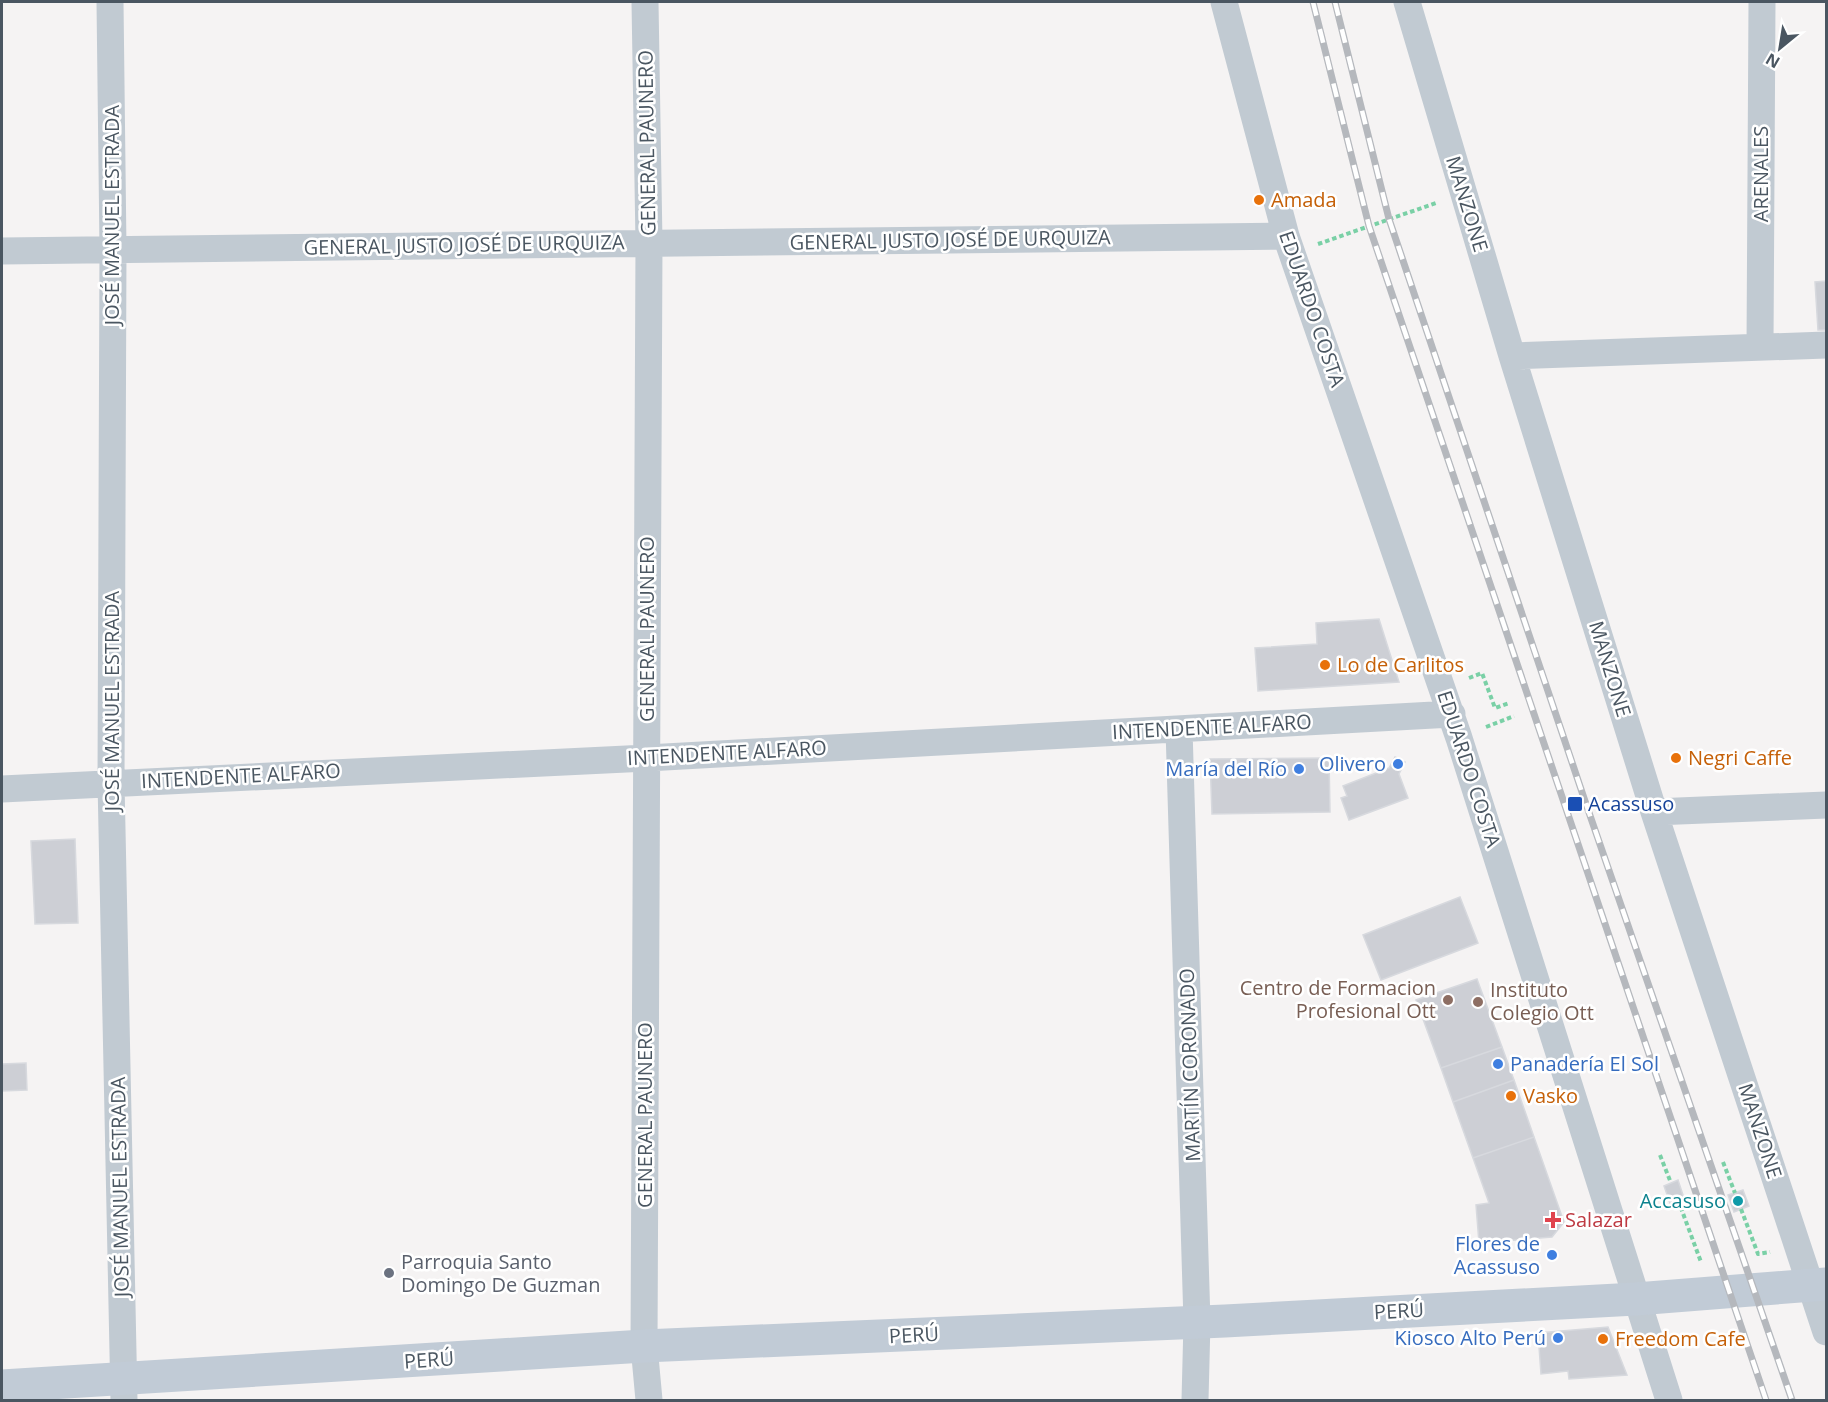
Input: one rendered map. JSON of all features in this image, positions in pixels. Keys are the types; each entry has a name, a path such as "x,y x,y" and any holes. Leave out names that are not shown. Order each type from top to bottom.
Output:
{"street":[{"name":"JOSÉ MANUEL ESTRADA","path":"110,2 113,249 111,783 124,1390"},
{"name":"GENERAL PAUNERO","path":"645,2 649,243 644,1346 649,1401"},
{"name":"EDUARDO COSTA","path":"1224,2 1289,244 1452,714 1669,1401"},
{"name":"MANZONE","path":"1407,2 1512,356 1654,812 1818,1285 1827,1332"},
{"name":"ARENALES","path":"1760,346 1762,2"},
{"name":"GENERAL JUSTO JOSÉ DE URQUIZA","path":"2,251 649,243 1289,244"},
{"path":"1512,356 1827,345"},
{"name":"INTENDENTE ALFARO","path":"2,789 647,758 1452,714"},
{"name":"MARTÍN CORONADO","path":"1179,729 1197,1322 1195,1401"},
{"path":"1654,812 1827,805"},
{"name":"PERÚ","path":"2,1386 124,1390 644,1346 1197,1322 1636,1299 1818,1285"}],"path":[{"path":"1289,244 1464,193"},
{"path":"1482,673 1495,708 1509,703"},
{"path":"1491,726 1514,716"},
{"path":"1660,1155 1671,1183"},
{"path":"1723,1162 1735,1192"},
{"path":"1678,1200 1701,1262 1690,1263"}],"building":[{"path":"1826,281 1826,330 1818,330 1815,282"},
{"name":"Lo de Carlitos","path":"1379,619 1399,682 1258,691 1255,648 1317,644 1316,623"},
{"path":"1395,757 1405,762 1399,774 1408,798 1349,820 1341,798 1347,796 1343,786 1389,768"},
{"path":"1329,758 1330,812 1212,814 1210,759"},
{"path":"75,839 78,923 35,924 31,841"},
{"path":"1460,897 1478,943 1381,980 1363,935"},
{"path":"1477,979 1502,1047 1441,1068 1416,1000"},
{"path":"1502,1047 1514,1080 1453,1102 1441,1068"},
{"path":"26,1063 27,1090 2,1091 2,1064"},
{"path":"1514,1080 1534,1137 1473,1158 1453,1102"},
{"path":"1534,1137 1564,1222 1552,1237 1479,1243 1476,1205 1489,1203 1473,1158"},
{"name":"Accasuso","path":"1678,1180 1684,1198 1670,1203 1664,1186"},
{"name":"Accasuso","path":"1743,1190 1749,1206 1734,1212 1728,1195"},
{"path":"1608,1327 1627,1375 1569,1379 1568,1371 1541,1374 1538,1333"}],"railway":[{"path":"1313,2 1369,226 1766,1400"},
{"path":"1335,2 1389,219 1585,801 1792,1400"}],"place":[{"name":"Amada","path":"1259,200"},
{"name":"Lo de Carlitos","path":"1325,665"},
{"name":"Negri Caffe","path":"1676,758"},
{"name":"Olivero","path":"1398,764"},
{"name":"María del Río","path":"1299,769"},
{"name":"Acassuso","path":"1575,804"},
{"name":"Centro de Formacion Profesional Ott","path":"1448,1000"},
{"name":"Instituto Colegio Ott","path":"1478,1002"},
{"name":"Panadería El Sol","path":"1498,1064"},
{"name":"Vasko","path":"1511,1096"},
{"name":"Accasuso","path":"1738,1201"},
{"name":"Salazar","path":"1553,1220"},
{"name":"Flores de Acassuso","path":"1552,1255"},
{"name":"Parroquia Santo Domingo De Guzman","path":"389,1273"},
{"name":"Kiosco Alto Perú","path":"1558,1338"},
{"name":"Freedom Cafe","path":"1603,1339"}]}
